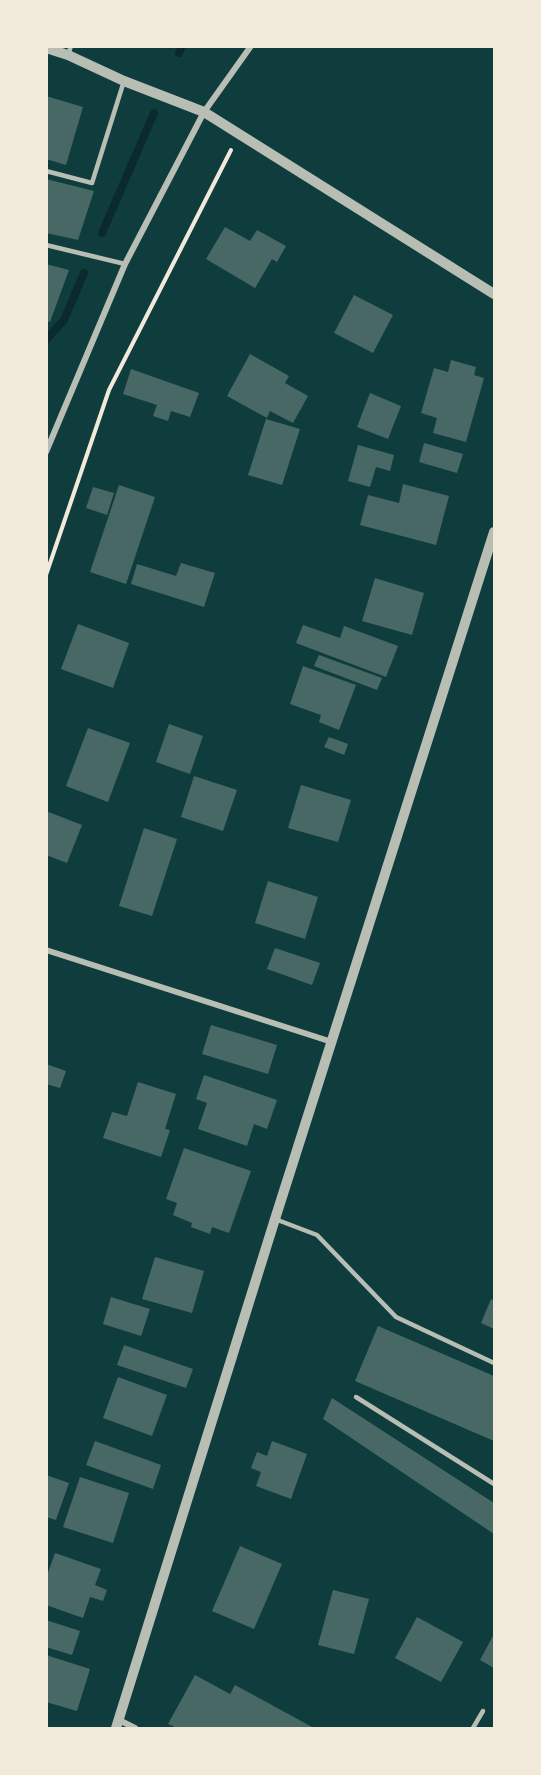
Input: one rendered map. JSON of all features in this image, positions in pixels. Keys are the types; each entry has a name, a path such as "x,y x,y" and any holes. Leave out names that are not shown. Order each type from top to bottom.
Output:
{"street":[{"path":"46,452 49,437 125,264 204,112 251,46"},
{"path":"46,48 70,51 124,81 204,112 495,294"},
{"path":"135,1728 118,1724 275,1219 495,532"},
{"path":"46,950 332,1042"}],"lane":[{"path":"46,171 92,183 124,81"},
{"path":"46,245 125,264"},
{"path":"275,1219 317,1235 396,1317 495,1363"},
{"path":"356,1397 495,1484"},
{"path":"473,1728 483,1711"}],"path":[{"path":"46,575 109,390 239,134"}],"building":[{"path":"46,96 83,107 66,165 46,159"},
{"path":"46,179 94,191 78,240 46,233"},
{"path":"225,227 250,241 257,230 286,246 277,262 272,259 255,288 206,259"},
{"path":"46,264 69,270 50,322 46,321"},
{"path":"354,295 393,315 373,353 334,333"},
{"path":"250,354 289,376 285,383 308,396 293,423 270,411 267,418 227,396"},
{"path":"451,360 476,367 474,375 484,378 466,442 433,433 437,418 421,413 434,368 448,372"},
{"path":"131,369 199,393 190,417 171,411 168,421 153,416 157,405 123,394"},
{"path":"370,393 401,406 388,439 357,427"},
{"path":"266,419 300,429 282,485 248,475"},
{"path":"424,443 463,454 457,473 419,462"},
{"path":"358,445 394,455 390,471 376,467 370,487 348,481"},
{"path":"403,484 449,496 436,545 360,525 368,495 399,503"},
{"path":"119,485 155,497 126,584 90,572"},
{"path":"93,487 114,493 107,515 86,508"},
{"path":"181,563 215,573 204,607 131,584 137,564 176,576"},
{"path":"375,578 424,593 412,635 362,621"},
{"path":"78,624 129,643 113,688 61,669"},
{"path":"303,625 340,638 344,626 398,646 386,677 296,643"},
{"path":"319,655 382,678 377,690 314,666"},
{"path":"303,666 356,685 339,730 319,722 321,715 290,704"},
{"path":"169,724 203,736 190,774 156,762"},
{"path":"88,728 130,743 108,802 66,786"},
{"path":"329,737 348,744 344,755 324,747"},
{"path":"194,776 237,790 223,831 181,817"},
{"path":"301,785 351,800 338,842 288,828"},
{"path":"46,811 82,825 67,863 46,855"},
{"path":"144,828 177,839 152,916 119,906"},
{"path":"268,881 318,897 305,939 255,923"},
{"path":"275,948 320,963 312,985 267,969"},
{"path":"211,1025 277,1045 268,1074 202,1054"},
{"path":"46,1064 66,1071 60,1088 46,1084"},
{"path":"204,1075 277,1100 267,1129 254,1124 247,1146 198,1129 207,1103 196,1099"},
{"path":"138,1082 176,1094 165,1129 170,1130 161,1157 103,1138 112,1112 127,1116"},
{"path":"184,1148 251,1171 229,1233 212,1227 210,1234 191,1227 192,1223 173,1215 177,1203 166,1199"},
{"path":"155,1257 204,1271 192,1313 142,1299"},
{"path":"111,1297 150,1309 141,1336 103,1324"},
{"path":"491,1299 494,1301 494,1329 481,1323"},
{"path":"378,1326 494,1376 494,1441 355,1381"},
{"path":"124,1345 193,1369 186,1388 117,1365"},
{"path":"118,1377 167,1395 152,1436 103,1418"},
{"path":"332,1398 494,1503 494,1534 323,1419"},
{"path":"95,1441 161,1465 153,1489 86,1465"},
{"path":"272,1441 307,1454 291,1499 256,1486 261,1472 251,1468 257,1452 267,1456"},
{"path":"46,1475 69,1483 56,1520 46,1517"},
{"path":"80,1477 129,1493 113,1543 63,1527"},
{"path":"240,1546 282,1564 254,1629 212,1611"},
{"path":"55,1553 101,1569 95,1585 107,1590 103,1601 90,1597 83,1618 46,1605 46,1578"},
{"path":"333,1590 369,1599 354,1654 318,1645"},
{"path":"417,1617 463,1642 441,1682 395,1658"},
{"path":"46,1620 80,1631 72,1655 46,1647"},
{"path":"494,1634 494,1668 480,1660"},
{"path":"46,1655 90,1669 77,1711 46,1702"},
{"path":"195,1675 230,1694 235,1685 314,1728 177,1728 168,1724"}],"waterway":[{"path":"179,53 182,46"},
{"path":"102,233 154,113"},
{"path":"46,340 64,320 84,273"}]}
